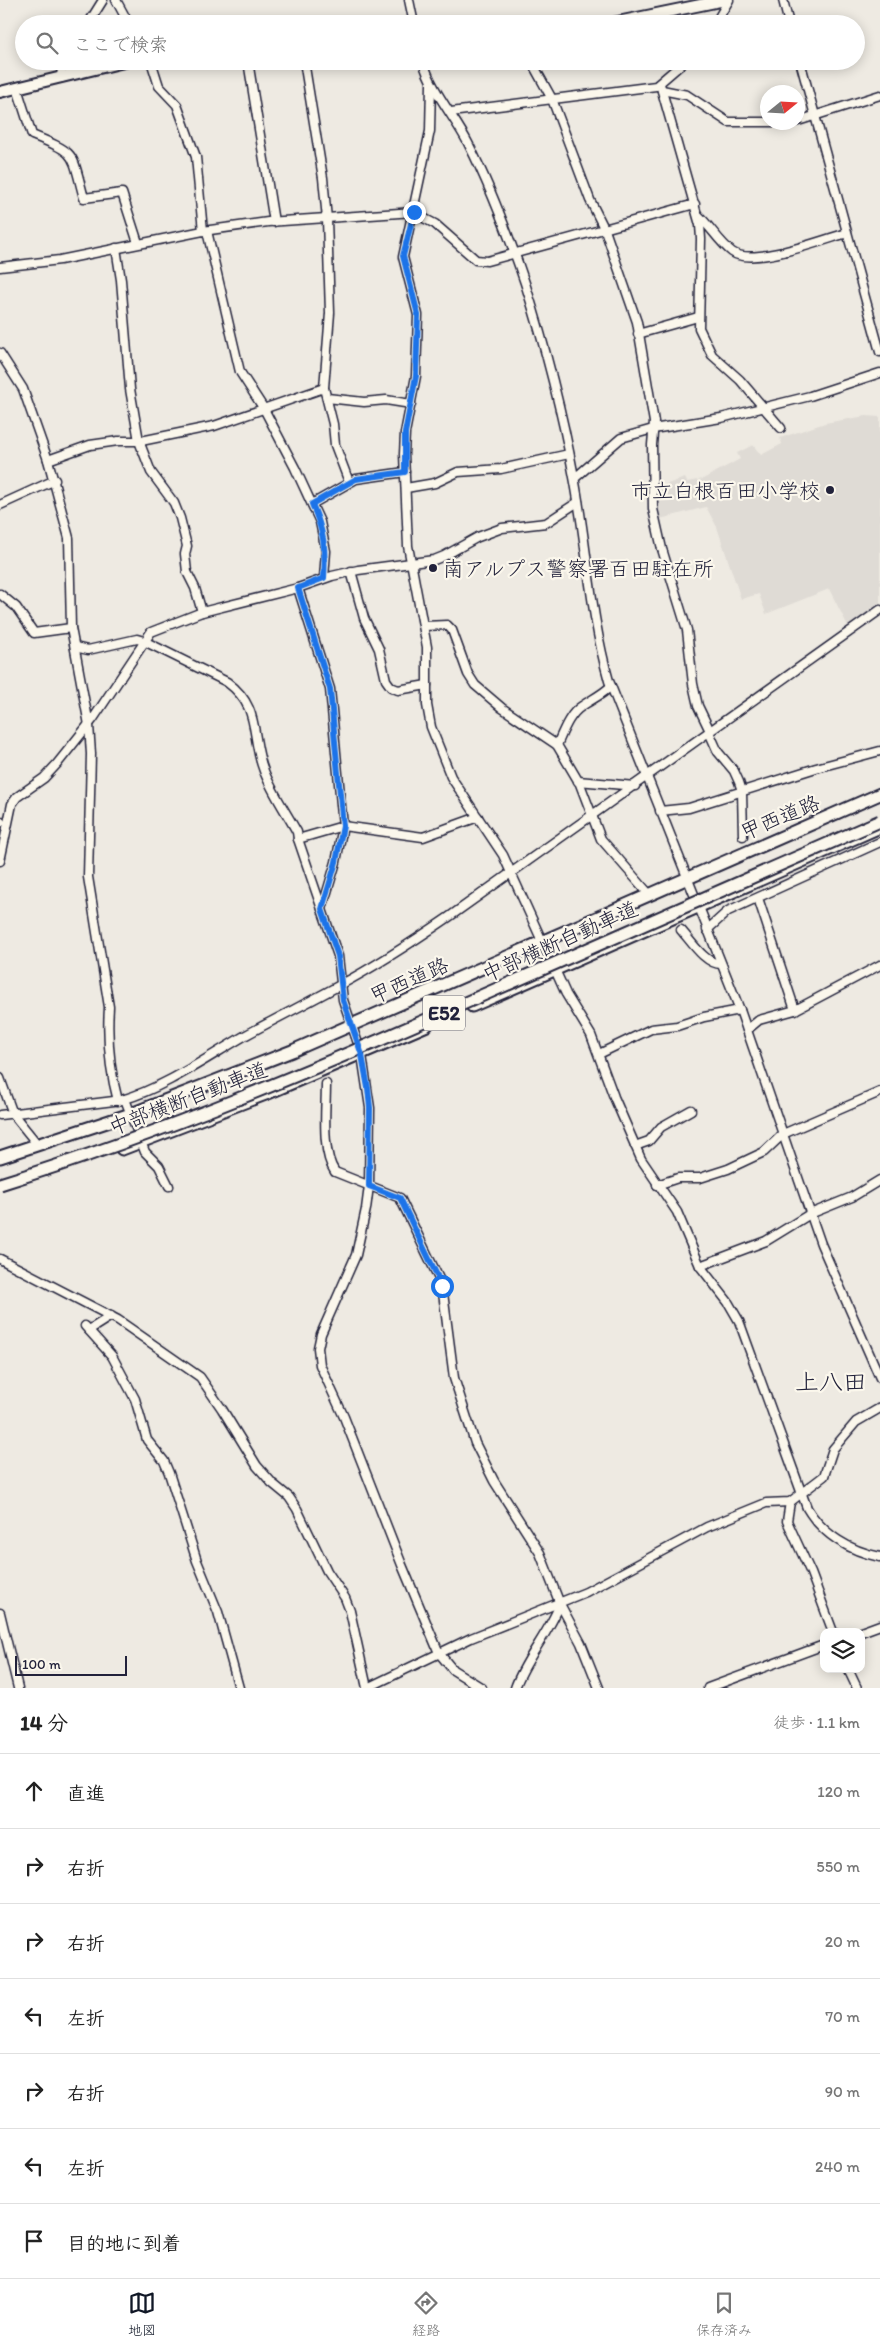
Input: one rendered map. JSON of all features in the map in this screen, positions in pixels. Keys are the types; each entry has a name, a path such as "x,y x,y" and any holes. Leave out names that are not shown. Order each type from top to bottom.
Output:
{"highway":[{"name":"甲西道路","path":"0,1157 131,1114 352,1026 542,940 880,794"},
{"name":"中部横断自動車道","path":"0,1177 160,1123 281,1077 880,815"},
{"name":"中部横断自動車道","path":"0,1184 63,1165 178,1124 284,1082 880,821"},
{"path":"0,1189 140,1142 362,1055 880,827"}],"main road":[{"path":"652,15 725,0"},
{"path":"0,92 93,70"}],"street":[{"path":"94,15 103,0"},
{"path":"116,0 124,15"},
{"path":"409,0 412,15"},
{"path":"720,15 729,0"},
{"path":"783,0 787,15"},
{"path":"61,78 62,70"},
{"path":"154,70 159,86 177,105 196,157 205,231 240,372 264,410 312,504 324,536 326,551 324,578"},
{"path":"249,70 274,222"},
{"path":"305,70 323,178 326,219 330,313 324,388 333,424 335,445 349,482"},
{"path":"426,70 431,84 451,112 482,172 514,254 553,386 575,478 598,642 611,686 740,1010 810,1214 880,1378"},
{"path":"536,70 552,99 590,200 605,230 637,322 654,422 653,510 662,549 687,630 693,684 698,706 718,752 734,771 742,791 743,836"},
{"path":"661,87 677,70"},
{"path":"802,70 878,336 880,352"},
{"path":"431,84 430,131 403,256 418,315 416,376 405,433 405,472 410,563 428,647 427,705 431,727 451,778 497,845 566,994 582,1016 636,1146 657,1185 677,1212 700,1266 728,1302 738,1321 802,1494 813,1517 824,1530 856,1551 880,1557"},
{"path":"451,112 661,87 687,95 728,122 760,122"},
{"path":"661,87 698,215 701,239 699,328 712,355 740,380 781,428"},
{"path":"17,88 32,135 67,149 73,156 84,198 122,194 138,244"},
{"path":"805,119 880,95"},
{"path":"0,267 52,261 205,231 274,222 414,212 435,224 476,260 487,262 695,204"},
{"path":"698,215 731,252 744,256 766,256 847,232"},
{"path":"116,248 121,280 130,389 139,441 151,472 174,503 180,518 187,546 185,554 187,572 195,588 202,612"},
{"path":"638,334 698,317"},
{"path":"0,353 23,389 55,480 69,538 71,628 88,725 92,789 87,840 88,877 109,1007 108,1020 114,1084 121,1100 131,1114 140,1142 169,1186"},
{"path":"575,478 621,438 653,429 721,418 762,406 810,396 880,373"},
{"path":"48,460 90,445 118,440 139,441 214,426 324,388"},
{"path":"326,398 364,402 386,400 412,404"},
{"path":"406,488 435,483 458,472 501,469 569,454"},
{"path":"312,504 341,489 349,482 405,472"},
{"path":"0,505 55,480"},
{"path":"0,861 2,822 12,804 17,797 44,778 88,725 129,668 151,632 202,612 298,588 324,578 351,571 444,556 478,537 502,528 546,523 578,502"},
{"path":"351,571 364,618 378,649 386,680 391,687 398,690 427,685"},
{"path":"298,588 330,689 343,826 336,862 322,909"},
{"path":"1,596 16,607 34,633 71,628"},
{"path":"0,1115 121,1100 160,1084 247,1034 341,985 402,949 647,778 880,610"},
{"path":"424,626 447,625 452,630 468,674 475,685 502,708 557,745 578,781 601,839 649,894"},
{"path":"75,647 88,650 137,639 144,641 227,682 239,691 248,703 253,717 258,756 264,772 297,832 338,956 341,985 362,1055 370,1108 369,1186 356,1255 321,1334 318,1348 320,1365 344,1417 439,1653 453,1670 482,1688"},
{"path":"557,745 567,724 580,707 598,697 611,686"},
{"path":"660,811 689,808 880,751"},
{"path":"578,781 635,786"},
{"path":"298,839 343,826 423,837 478,817"},
{"path":"707,930 728,911 880,842"},
{"path":"758,898 795,1010"},
{"path":"681,930 701,954 716,964 721,964"},
{"path":"747,1030 759,1020 795,1010 880,964"},
{"path":"599,1054 651,1029 677,1026 704,1017 740,1010"},
{"path":"0,1078 13,1114 38,1145"},
{"path":"326,1084 325,1121 330,1164 336,1172 400,1198 442,1286 454,1378 475,1443 494,1482 540,1553 560,1604 581,1643 599,1688"},
{"path":"657,1185 678,1178 700,1178 728,1169 764,1152 783,1134 880,1092"},
{"path":"636,1146 649,1141 661,1128 691,1110"},
{"path":"700,1266 766,1241 810,1214 852,1197 880,1180"},
{"path":"0,1259 111,1316 200,1377 222,1408 257,1466 272,1483 289,1497 327,1571 345,1598 350,1611 367,1688 471,1638 560,1604 707,1528 766,1502 790,1502 824,1476 833,1449 856,1422 880,1408"},
{"path":"111,1316 87,1328 112,1356 135,1399 147,1440 164,1461 197,1561 218,1612 239,1688"},
{"path":"790,1502 787,1521 811,1573 831,1628"},
{"path":"515,1688 524,1669 552,1626 560,1604"},
{"path":"0,1612 18,1688"},
{"path":"865,1631 880,1625"},
{"path":"708,1688 820,1646"},
{"path":"850,1673 857,1688"}],"shaded area":[{"path":"866,416 880,417 880,605 849,628 829,589 766,614 759,594 741,599 717,527 706,507 660,519 655,488 685,478 687,482 703,479 740,459 737,453 753,445 761,455 782,444 780,438 825,423"}],"place":[{"name":"市立白根百田小学校","path":"830,490"},
{"name":"南アルプス警察署百田駐在所","path":"433,568"}],"district":[{"name":"上八田","path":"831,1381"}],"route":[{"path":"414,212 403,256 418,315 416,376 405,433 405,472 356,479 312,504 324,536 326,551 324,578 298,588 330,689 343,826 336,862 322,909 338,956 343,1000 362,1055 368,1088 370,1108 369,1186 400,1198 442,1286"}]}
